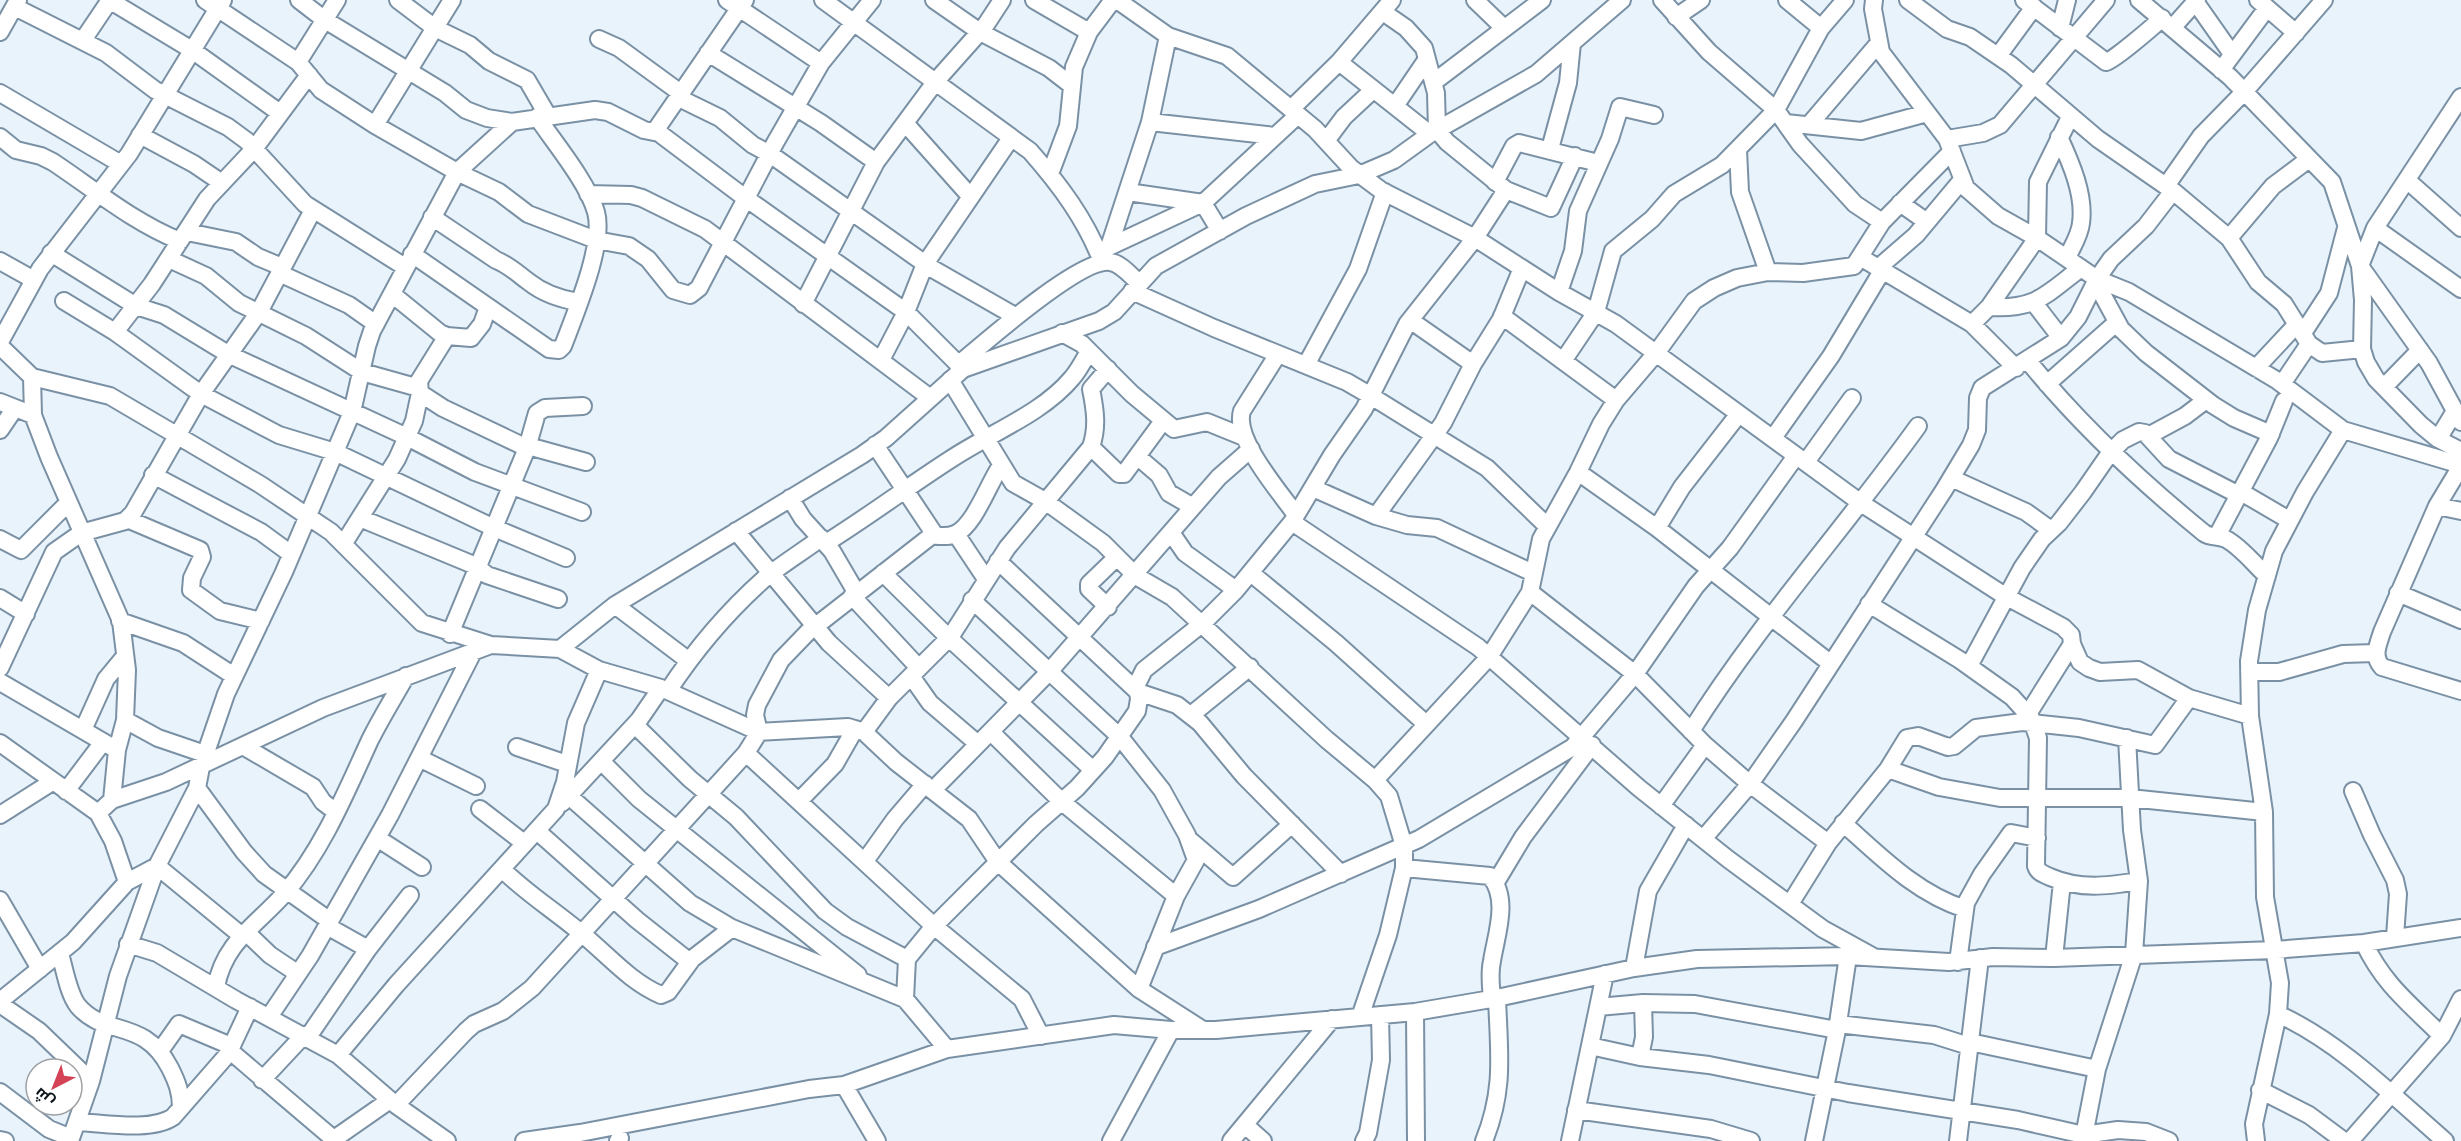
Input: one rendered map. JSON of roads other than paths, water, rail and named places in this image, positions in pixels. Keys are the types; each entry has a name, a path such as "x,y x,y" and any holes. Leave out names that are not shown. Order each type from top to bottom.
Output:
{"street":[{"path":"83,40 109,0 192,50 280,113"},
{"path":"299,0 325,20 445,93 466,110 487,118 512,122 596,110 608,112 644,130 655,131 746,199 906,312 961,367"},
{"path":"115,332 169,259 207,199 254,149 280,113 337,0"},
{"path":"0,32 17,4 83,40 124,65 155,90 165,93 228,127 254,149 313,210 488,307 554,351 563,346 578,302 596,240 596,211 543,116 536,92 522,76 494,63 470,45 435,28 398,0"},
{"path":"375,125 452,0"},
{"path":"823,0 936,81 973,112 1030,151 1050,174 1103,254 1118,264 1136,287 1371,396 1487,468 1547,526"},
{"path":"872,0 821,63 699,288 690,295 673,290 648,259 629,246 596,240 528,214 499,192 457,172 375,125 321,90 304,68 215,3 192,50 140,135 121,164 51,254 34,280 0,344 32,377 110,396 307,515 344,543 422,623 450,634 491,645 560,650 599,670 665,690 759,732 860,730 896,762 969,819 998,862 1139,989 1203,1030"},
{"path":"934,0 980,32 1049,68 1071,86"},
{"path":"804,304 813,281 852,213 865,181 876,162 936,81 980,32 1002,0"},
{"path":"1034,0 1089,32"},
{"path":"1050,174 1068,126 1074,67 1089,32 1115,0 1168,36 1227,56 1294,112 1359,175 1385,192 1475,238 1559,292 1596,312 1657,352 1738,415 1861,503 2005,596 2063,627 2071,635 2072,644 2080,662 2089,668 2100,672 2138,670 2189,698 2250,716"},
{"path":"1476,0 1504,28"},
{"path":"1434,82 1542,0"},
{"path":"961,367 1099,321 1114,312 1156,266 1220,231 1315,184 1359,175 1394,160 1433,132 1536,74 1622,0"},
{"path":"1662,0 1709,52 1781,117 1800,144 1855,204 1882,222"},
{"path":"1676,17 1701,0"},
{"path":"1786,0 1821,28"},
{"path":"1563,361 1596,312 1614,251 1652,219 1674,194 1711,174 1781,117 1821,28 1845,0"},
{"path":"1874,0 1873,9 1878,44 1887,61 1949,145 1966,188 1998,216 2037,238 2096,280 2128,292 2282,384 2343,430 2461,465 2437,506 2398,593 2375,653 2382,667 2461,691"},
{"path":"1908,0 1947,29 1970,37 1998,56 2070,117 2170,188 2229,238 2258,282 2284,304 2303,334 2322,353 2362,349"},
{"path":"2060,28 2067,0"},
{"path":"1375,780 1489,657 1530,592 1537,552 1547,526 1578,472 1601,424 1616,399 1657,352 1694,301 1714,288 1737,278 1768,272 1803,273 1849,268 1858,263 1882,222 1949,145 1995,128 2034,86 2106,0"},
{"path":"2139,0 2221,70 2332,182 2360,266 2371,285 2420,350 2458,417 2438,439"},
{"path":"1703,839 1750,783 1951,478 1977,430 1982,388 2061,338 2072,324 2096,280 2111,259 2146,226 2201,136 2244,92 2324,0"},
{"path":"1998,56 2029,4 2109,62 2147,33 2168,23 2195,1 2232,54"},
{"path":"655,131 708,53 737,3 821,63"},
{"path":"2221,70 2263,4 2296,33"},
{"path":"560,650 615,605 875,445 950,380 1015,316 1103,254 1203,203 1275,136 1387,6 1424,48 1434,82 1433,132"},
{"path":"1103,254 1128,192 1150,122 1168,36"},
{"path":"599,39 619,48 680,96 720,118 753,145 770,154 925,264 1015,316"},
{"path":"1550,149 1568,83 1572,43"},
{"path":"1809,124 1878,44"},
{"path":"708,53 876,162"},
{"path":"1395,106 1427,59"},
{"path":"1339,62 1373,90 1447,142 1501,186 1551,208 1575,156"},
{"path":"1326,141 1344,117 1373,90"},
{"path":"0,93 121,164"},
{"path":"2461,97 2456,115 2375,228 2360,266 2364,300 2362,349 2366,362 2384,387 2438,439 2461,452"},
{"path":"1559,292 1573,251 1578,211 1610,139 1620,107 1654,115"},
{"path":"1781,117 1809,124 1861,131 1927,113"},
{"path":"1972,324 1989,307 2037,238 2038,182 2070,117"},
{"path":"0,1092 49,1129 70,1140 91,1081 128,944 157,866 196,788 203,760 234,676 291,554 352,412 366,346 408,261 457,172 512,122"},
{"path":"1150,122 1275,136"},
{"path":"905,123 970,196"},
{"path":"140,135 164,150 194,164 222,183"},
{"path":"0,137 16,150 41,156 53,162 156,231 183,237 236,242 281,270 344,302 376,324"},
{"path":"881,360 906,312 925,264 1011,138"},
{"path":"2059,138 2070,159 2081,199 2081,224 2067,258"},
{"path":"905,999 907,959 934,926 1093,770 1120,737 1137,711 1138,678 1144,670 1203,623 1236,591 1294,519 1371,396 1410,320 1475,238 1501,186 1516,144 1550,149 1598,163"},
{"path":"1738,150 1740,192 1768,272"},
{"path":"2229,238 2273,186 2309,159"},
{"path":"1773,438 1831,356 1880,269 1916,235 1962,180"},
{"path":"2408,181 2461,228"},
{"path":"1128,192 1203,203"},
{"path":"1306,365 1358,268 1385,192"},
{"path":"588,194 620,194 642,198 705,229 929,397"},
{"path":"1203,203 1220,231"},
{"path":"1900,203 1927,222"},
{"path":"128,519 201,394 260,312 313,210"},
{"path":"432,218 506,264 532,285 556,297 578,302"},
{"path":"2282,384 2303,334 2329,293 2346,228"},
{"path":"2375,228 2461,289"},
{"path":"51,254 135,306 170,318 228,354 407,437 456,463 510,487 582,512"},
{"path":"1860,257 1972,324 2047,384 2110,453 2208,536 2217,536 2232,544 2267,576"},
{"path":"169,259 206,276 239,303 306,336 362,372 420,391 443,408 528,447 586,462"},
{"path":"0,261 34,280"},
{"path":"1376,516 1434,436 1502,316 1522,268"},
{"path":"1989,307 2008,308 2034,303 2081,268"},
{"path":"2096,280 2116,322 2144,351 2206,400 2234,418 2271,434"},
{"path":"392,294 447,336 471,338 482,324 488,307"},
{"path":"64,301 115,332 201,394 279,435 335,452 492,527 566,558"},
{"path":"2034,303 2061,338"},
{"path":"1502,316 1616,399"},
{"path":"1410,320 1473,364"},
{"path":"2047,384 2116,322"},
{"path":"2072,324 2093,342"},
{"path":"1062,333 1074,338 1089,351 1163,421 1179,430 1193,423 1207,422 1247,443"},
{"path":"2256,368 2303,334"},
{"path":"344,543 386,478 407,437 428,365 447,336"},
{"path":"2384,387 2420,350"},
{"path":"338,1055 396,985 524,843 635,725 717,627 771,574 823,541 872,515 904,490 983,437 1018,419 1050,398 1072,378 1089,351"},
{"path":"1278,354 1242,411 1247,443 1294,519 1489,657 1661,806 1703,839 1823,929 1876,957"},
{"path":"799,801 835,764 860,730 889,698 949,638 998,561 1091,447 1096,415 1091,389 1108,369"},
{"path":"0,815 59,787 110,746 125,720 125,656 120,621 68,503 33,415 32,377"},
{"path":"950,380 1000,467 1012,483 1045,501 1103,543 1136,576 1172,597 1203,623 1326,739 1375,780 1389,796 1404,846 1404,868 1388,935 1360,1017"},
{"path":"1484,1141 1499,1098 1500,1074 1491,963 1500,928 1496,882 1523,837 1588,741 1599,714 1635,674 1696,586 1852,398"},
{"path":"2148,436 2185,416 2206,400"},
{"path":"2217,536 2271,434 2284,401"},
{"path":"0,430 8,405 33,415"},
{"path":"450,634 492,527 528,447 540,411 553,407 583,406"},
{"path":"1657,528 1682,488 1738,415"},
{"path":"1091,447 1122,475 1138,457 1163,421"},
{"path":"1691,731 1721,684 1804,571 1861,503 1918,426"},
{"path":"2256,1141 2254,1124 2278,1014 2280,983 2265,897 2264,812 2250,716 2249,672 2257,610 2274,551 2289,520 2343,430"},
{"path":"1969,666 2005,596 2042,538 2065,515 2110,453 2124,440 2139,432 2148,436 2169,459 2289,520"},
{"path":"865,861 895,819 992,733 1048,673 1136,576 1247,443"},
{"path":"875,445 935,535"},
{"path":"1138,457 1159,475 1170,492 1193,507"},
{"path":"160,1051 175,1025 179,1024 230,1048 262,1080 335,1140 393,1102 466,1031 519,1000 746,753 759,732 755,715 770,677 781,660 816,625 931,536 956,534 971,520 1000,467"},
{"path":"1578,472 1657,528 1830,663"},
{"path":"153,475 261,532 291,554"},
{"path":"1951,478 2026,512 2051,530"},
{"path":"1313,488 1376,516 1407,525 1437,528 1533,573"},
{"path":"790,498 803,519 823,541 854,594 915,672 930,703 978,744"},
{"path":"0,539 21,550 68,503"},
{"path":"2437,506 2461,511"},
{"path":"360,518 476,566 487,574 558,599"},
{"path":"0,668 52,556 81,533 128,519 200,550 202,557 192,578 191,590 220,611 261,621"},
{"path":"736,531 839,653 889,698"},
{"path":"956,534 986,579"},
{"path":"1172,534 1185,553 1236,591"},
{"path":"1108,607 1089,589 1089,584 1116,558"},
{"path":"998,561 1138,692 1177,705 1191,715 1244,776 1341,874"},
{"path":"883,573 1018,704 1093,770"},
{"path":"1252,574 1336,643 1426,724"},
{"path":"1530,592 1635,674 1705,745 1828,843"},
{"path":"2398,593 2461,620"},
{"path":"0,598 26,614"},
{"path":"972,600 1048,673 1120,737 1162,790 1190,841 1196,860 1176,896 1139,989"},
{"path":"1869,604 1969,666 2012,697 2031,719 2038,738 2036,869 2062,882 2102,886 2139,881"},
{"path":"615,605 689,660"},
{"path":"120,621 183,643 234,676"},
{"path":"2031,719 2072,644"},
{"path":"98,813 112,800 166,782 203,760 243,746 323,708 491,645"},
{"path":"269,1017 328,924 377,838 473,652"},
{"path":"2249,672 2279,672 2343,654 2375,653"},
{"path":"83,730 106,679 125,656"},
{"path":"1191,715 1250,668"},
{"path":"556,809 562,793 576,723 599,670"},
{"path":"216,987 226,954 286,892 305,867 406,676"},
{"path":"0,682 110,746"},
{"path":"1790,904 1828,843 1888,769 1907,738 1912,736 1948,747 1954,746 1976,728 2031,719 2155,745 2189,698"},
{"path":"125,720 203,760"},
{"path":"635,725 690,779 709,792 736,817 835,920 907,959"},
{"path":"992,733 1060,801 1176,896"},
{"path":"2083,1138 2097,1069 2134,954 2139,881 2130,798 2127,738"},
{"path":"1155,946 1259,909 1404,846 1588,741"},
{"path":"0,743 98,813 113,841 127,882"},
{"path":"1661,806 1705,745"},
{"path":"110,746 112,800"},
{"path":"243,746 313,787 323,802 336,812"},
{"path":"517,747 567,764"},
{"path":"746,753 934,926 1022,999 1041,1036"},
{"path":"419,758 476,786"},
{"path":"601,760 639,799 870,984"},
{"path":"1888,769 1939,787 2000,798 2130,798 2264,812"},
{"path":"196,788 244,852 286,892 328,924 368,949"},
{"path":"2353,791 2372,836 2396,880 2398,894 2395,937"},
{"path":"569,796 690,903 732,928 905,999 947,1049"},
{"path":"480,809 524,843"},
{"path":"1843,823 1909,881 1940,899 1965,909"},
{"path":"1190,841 1233,877 1292,824"},
{"path":"1634,968 1648,891 1686,825"},
{"path":"537,831 690,962"},
{"path":"1958,962 1965,909 1982,874 2009,835 2013,833 2037,838"},
{"path":"377,838 422,867"},
{"path":"91,1081 39,1032 0,1002 60,954 127,882 157,866"},
{"path":"157,866 270,956 297,973"},
{"path":"1404,868 1490,876 1496,882"},
{"path":"502,869 547,908 582,933 617,966 661,995 668,992 690,962 732,928"},
{"path":"2054,958 2062,882"},
{"path":"262,1080 306,1036 410,895"},
{"path":"0,900 40,969"},
{"path":"524,1141 619,1137 786,1093 844,1085 947,1049 1114,1025 1203,1030 1415,1012 1494,999 1634,968 1718,958 1848,956 1958,962 1980,958 2274,951 2364,943 2461,928"},
{"path":"2364,943 2377,970 2390,986 2442,1036"},
{"path":"128,944 157,953 338,1055 393,1102 447,1141"},
{"path":"60,954 74,1000 86,1014 141,1035 160,1051 181,1092 181,1108"},
{"path":"1815,1141 1838,1027 1848,956"},
{"path":"1958,1141 1980,958"},
{"path":"1570,1141 1605,974"},
{"path":"2350,1141 2442,1036 2461,999"},
{"path":"1598,1007 1643,1003 1695,1004 1838,1027 1934,1035 2097,1069"},
{"path":"1640,1057 1644,1037 1643,1003"},
{"path":"78,1122 152,1126 165,1123 181,1108 230,1048 250,1007"},
{"path":"1415,1012 1416,1141"},
{"path":"2278,1014 2306,1028 2391,1094 2445,1141"},
{"path":"1364,1141 1368,1133 1381,1060 1380,1015"},
{"path":"1232,1141 1332,1019"},
{"path":"1111,1141 1171,1030"},
{"path":"1590,1046 1640,1057 1709,1065 1960,1111 2083,1138 2118,1130 2145,1132 2169,1141"},
{"path":"844,1085 877,1141"},
{"path":"2260,1090 2310,1115 2344,1141"},
{"path":"1576,1110 1711,1129 1751,1141"},
{"path":"1245,1125 1263,1141"},
{"path":"0,1140 5,1141"}]}
